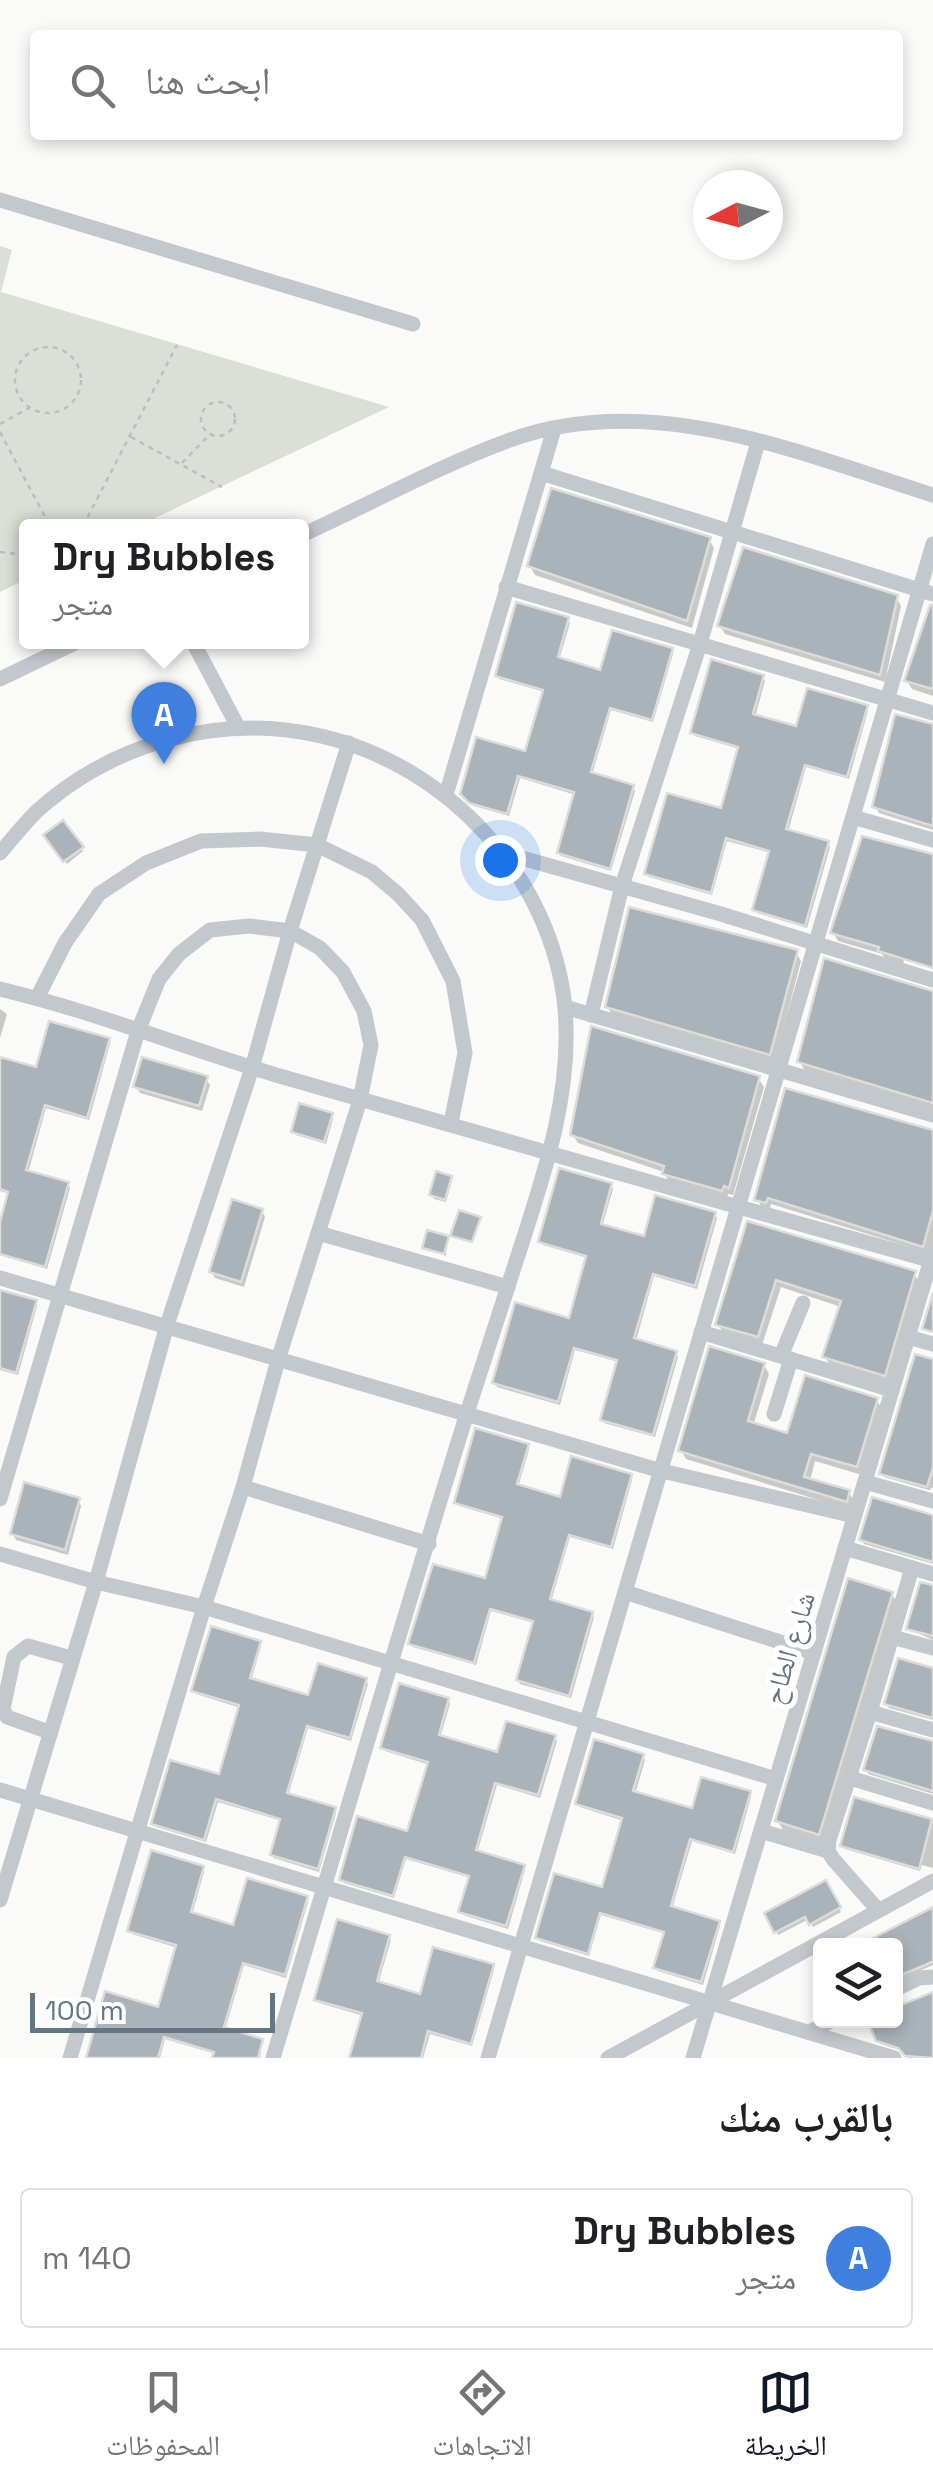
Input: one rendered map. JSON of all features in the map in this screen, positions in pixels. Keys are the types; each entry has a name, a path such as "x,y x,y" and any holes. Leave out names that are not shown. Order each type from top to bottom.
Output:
{"street":[{"path":"0,200 413,324"},
{"path":"309,533 512,439 603,420 674,422 758,442 933,495"},
{"path":"446,795 554,429"},
{"path":"591,1015 622,886 699,646 758,442"},
{"path":"541,473 926,592"},
{"path":"488,2058 853,816 926,592 933,544"},
{"path":"506,587 933,713"},
{"path":"0,679 62,649"},
{"path":"197,649 238,728"},
{"path":"0,853 35,813 64,790 129,752 182,735 238,728 294,730 348,742 400,764 446,795 504,853 538,912 555,958 565,1007 565,1080 550,1156 467,1414 273,2058"},
{"path":"0,1900 96,1582 167,1325 252,1068 348,742"},
{"path":"853,816 933,840"},
{"path":"36,998 64,943 98,894 146,863 202,841 260,839 317,845 372,872 398,894 422,920 453,982 465,1053 451,1124"},
{"path":"504,853 933,980"},
{"path":"0,1499 138,1032 159,978 180,954 210,930 249,926 290,931 320,948 343,972 364,1011 371,1045 360,1100 278,1360 70,2058"},
{"path":"0,989 550,1156 932,1258"},
{"path":"565,1007 933,1115"},
{"path":"318,1233 508,1287"},
{"name":"شارع الطاح","path":"693,2058 932,1258"},
{"path":"0,1278 658,1470 854,1516"},
{"path":"774,1414 803,1303"},
{"path":"701,1332 892,1390"},
{"path":"908,1337 933,1344"},
{"path":"865,1482 933,1500"},
{"path":"243,1487 429,1544"},
{"path":"845,1548 933,1574"},
{"path":"0,1554 204,1607 776,1780"},
{"path":"828,1851 828,1840 912,1568"},
{"path":"625,1592 814,1652"},
{"path":"892,1637 933,1648"},
{"path":"49,1732 7,1717 2,1709 14,1656 28,1646 71,1658"},
{"path":"870,1712 933,1730"},
{"path":"850,1778 933,1803"},
{"path":"0,1790 894,2058"},
{"path":"761,1831 828,1851 878,1910"},
{"path":"608,2058 933,1880"},
{"path":"903,1986 933,1977"},
{"path":"809,2032 817,2028"}],"path":[{"path":"87,519 177,344"},
{"path":"0,424 30,407 54,413 72,403 82,384 77,363 70,354 40,347 22,359 15,380 18,392 30,407"},
{"path":"212,402 227,404 235,418 231,430 221,436 210,434 202,425 204,410 212,402"},
{"path":"0,432 46,519"},
{"path":"180,464 210,434"},
{"path":"130,436 222,486"}],"shaded area":[{"path":"0,246 12,250 1,292 389,407 153,519 19,519 19,582 0,592"}],"building":[{"path":"551,488 711,537 687,621 527,566"},
{"path":"743,547 898,595 880,675 717,626"},
{"path":"516,602 569,617 558,657 600,670 612,630 673,648 652,720 610,708 591,772 634,785 610,869 557,853 574,792 518,776 507,814 469,803 460,794 476,737 525,751 543,690 495,676"},
{"path":"933,605 933,689 904,681"},
{"path":"711,659 764,675 753,714 796,726 807,688 868,705 847,777 805,765 786,829 829,841 805,926 752,910 769,851 726,838 711,893 644,874 667,793 721,808 738,747 690,733"},
{"path":"895,714 933,724 933,826 872,807"},
{"path":"63,820 84,847 63,862 43,835"},
{"path":"862,836 933,854 933,968 830,933"},
{"path":"629,907 798,950 770,1055 605,1007"},
{"path":"824,958 933,991 933,1103 797,1062"},
{"path":"49,1021 110,1038 87,1118 45,1105 26,1170 69,1182 45,1267 0,1254 0,1222 8,1192 0,1189 0,1057 36,1067"},
{"path":"591,1026 760,1076 729,1188 724,1186 722,1191 662,1174 664,1166 570,1135"},
{"path":"142,1057 208,1076 199,1106 133,1087"},
{"path":"785,1088 933,1130 933,1211 923,1247 768,1198 766,1203 754,1200"},
{"path":"299,1103 333,1113 324,1142 291,1132"},
{"path":"559,1168 612,1183 601,1224 644,1236 655,1195 716,1212 695,1286 653,1274 634,1338 677,1351 653,1435 600,1420 617,1360 574,1348 558,1402 492,1383 515,1302 569,1318 586,1256 538,1242"},
{"path":"436,1171 452,1176 445,1200 429,1195"},
{"path":"232,1199 263,1209 241,1282 209,1272"},
{"path":"459,1210 481,1217 472,1242 450,1236"},
{"path":"747,1221 916,1271 885,1376 822,1357 841,1301 776,1280 758,1337 715,1325"},
{"path":"427,1230 449,1236 444,1254 422,1248"},
{"path":"0,1290 37,1300 16,1373 0,1368"},
{"path":"933,1292 933,1332 922,1329"},
{"path":"709,1346 765,1363 748,1421 787,1433 805,1375 878,1398 857,1467 811,1454 804,1477 850,1490 847,1502 678,1451"},
{"path":"915,1354 933,1359 933,1468 927,1487 879,1474"},
{"path":"475,1428 529,1444 517,1484 560,1497 571,1456 632,1474 611,1547 569,1535 550,1599 593,1612 569,1696 516,1680 533,1621 490,1609 474,1663 408,1644 433,1564 485,1578 502,1517 454,1503"},
{"path":"24,1482 80,1498 65,1550 10,1534"},
{"path":"872,1497 933,1515 933,1562 859,1540"},
{"path":"848,1578 893,1592 819,1835 775,1821"},
{"path":"920,1582 933,1585 933,1636 906,1629"},
{"path":"211,1626 261,1641 250,1678 308,1695 318,1663 367,1678 350,1738 307,1726 287,1793 336,1807 318,1869 270,1855 280,1819 216,1799 204,1840 151,1824 170,1760 219,1774 239,1705 191,1691"},
{"path":"898,1658 933,1668 933,1718 884,1704"},
{"path":"399,1683 449,1698 439,1735 497,1752 506,1721 556,1735 538,1795 495,1783 476,1850 525,1865 506,1926 458,1912 469,1876 405,1857 393,1896 339,1880 357,1816 407,1831 428,1762 380,1748"},
{"path":"877,1726 933,1741 933,1791 863,1770"},
{"path":"594,1739 644,1754 633,1791 692,1808 701,1777 751,1791 733,1852 690,1839 671,1906 720,1921 701,1982 653,1968 664,1932 600,1913 588,1954 535,1938 554,1873 602,1887 622,1818 575,1804"},
{"path":"854,1797 932,1819 919,1869 840,1846"},
{"path":"151,1850 204,1866 191,1912 233,1925 247,1878 308,1896 285,1975 243,1963 224,2027 263,2039 258,2058 212,2058 214,2052 164,2037 158,2058 86,2058 105,1991 158,2007 176,1945 127,1931"},
{"path":"826,1880 841,1907 809,1925 805,1917 774,1933 764,1913"},
{"path":"933,1907 933,1961 903,1974 903,1938 873,1938"},
{"path":"337,1919 390,1935 377,1981 420,1994 433,1947 494,1964 471,2044 428,2031 421,2058 349,2058 362,2013 314,2000"},
{"path":"933,1992 933,2058 905,2056 898,2048 876,2041 870,2028 903,2028 903,2004"}],"place":[{"name":"Dry Bubbles","path":"164,764"}]}
